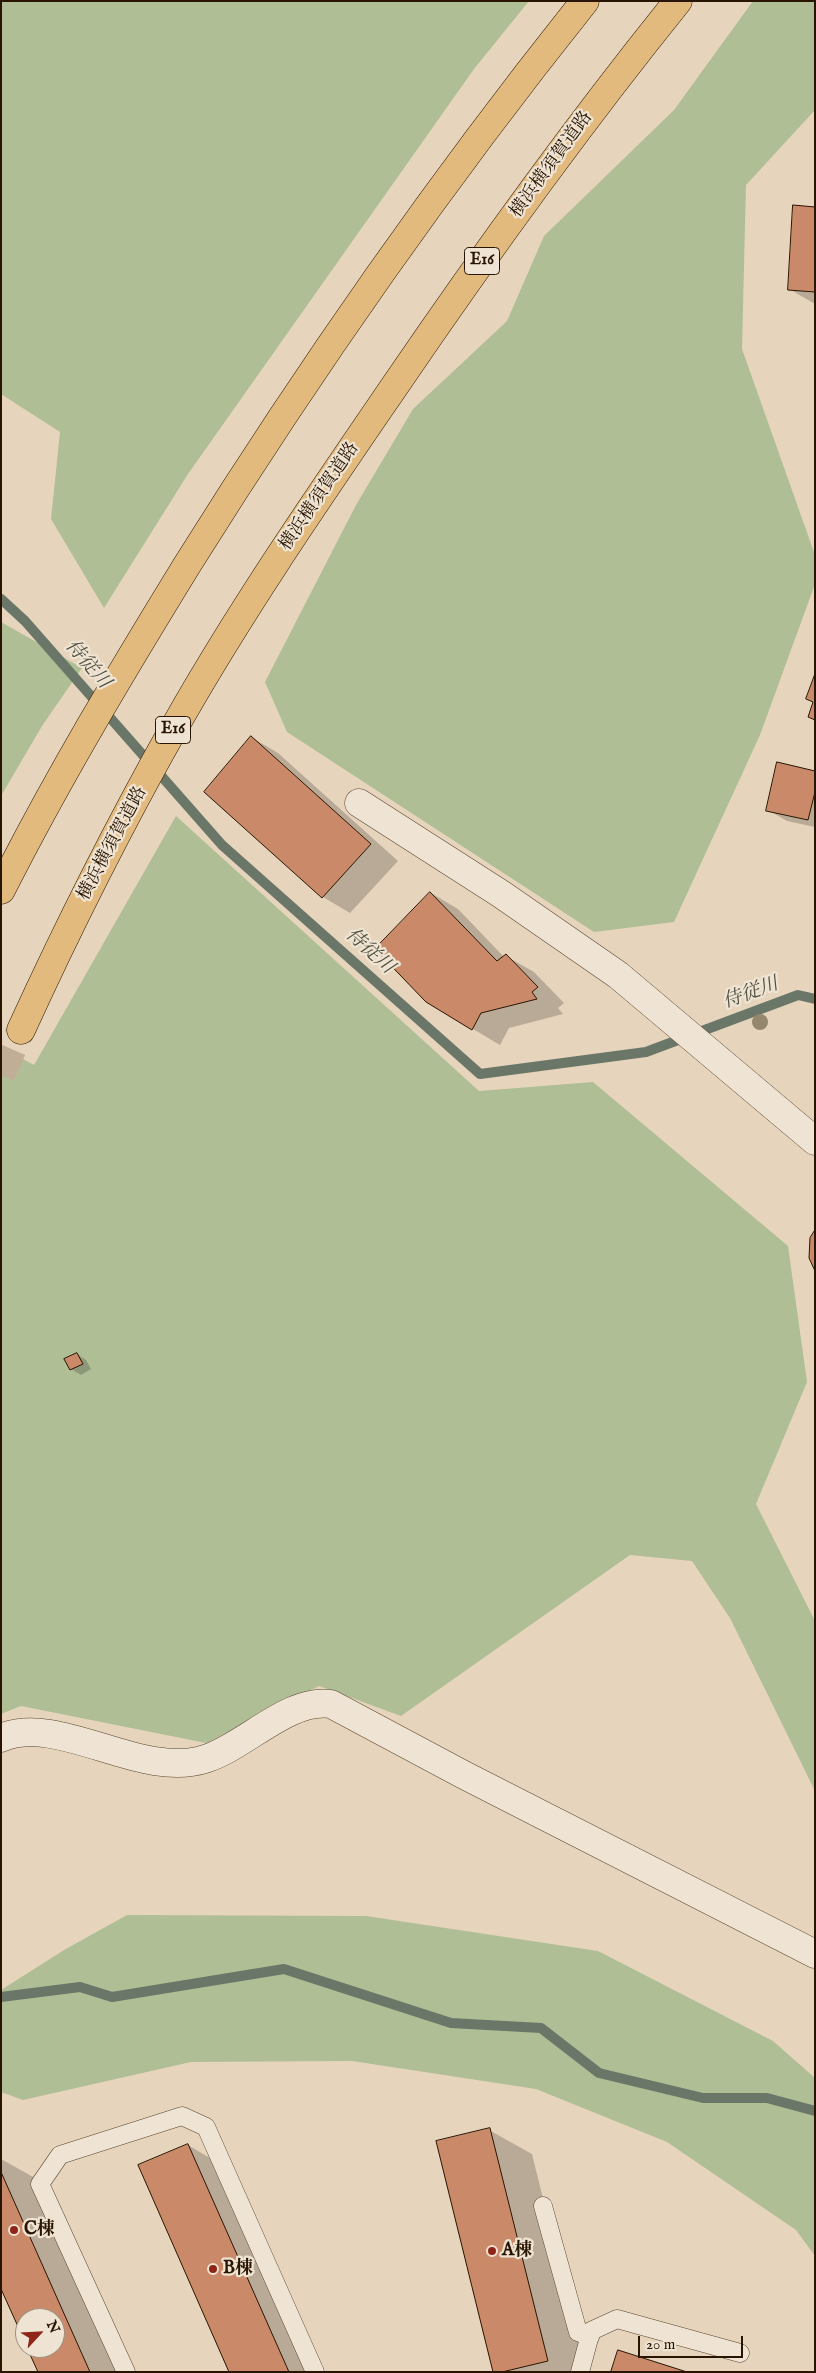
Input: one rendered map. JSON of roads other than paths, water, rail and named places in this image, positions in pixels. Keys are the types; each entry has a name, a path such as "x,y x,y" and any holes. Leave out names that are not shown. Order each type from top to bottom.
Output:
{"highway":[{"path":"3,887 116,680 242,478 392,255 507,98 585,1"},
{"name":"横浜横須賀道路","path":"21,1030 63,938 175,727 296,529 455,297 614,80 678,1"}],"street":[{"path":"359,803 501,894 618,975 815,1141"},
{"path":"1,1738 27,1731 47,1734 160,1762 182,1763 204,1760 307,1704 331,1704 464,1775 815,1954"}],"lane":[{"path":"126,2372 40,2184 60,2155 182,2116 206,2127 315,2372"},
{"path":"543,2206 578,2332 590,2337"},
{"path":"580,2372 591,2331 618,2319 740,2353"}],"waterway":[{"name":"侍従川","path":"1,599 25,621 222,845 480,1074 646,1052 798,995 815,999"},
{"path":"1,1997 80,1987 112,1997 284,1969 451,2023 541,2028 599,2073 703,2098 767,2098 815,2111"}],"tunnel":[{"path":"1,1075 21,1030"}],"place":[{"name":"C棟","path":"14,2230"},
{"name":"A棟","path":"492,2251"},
{"name":"B棟","path":"213,2269"}]}
